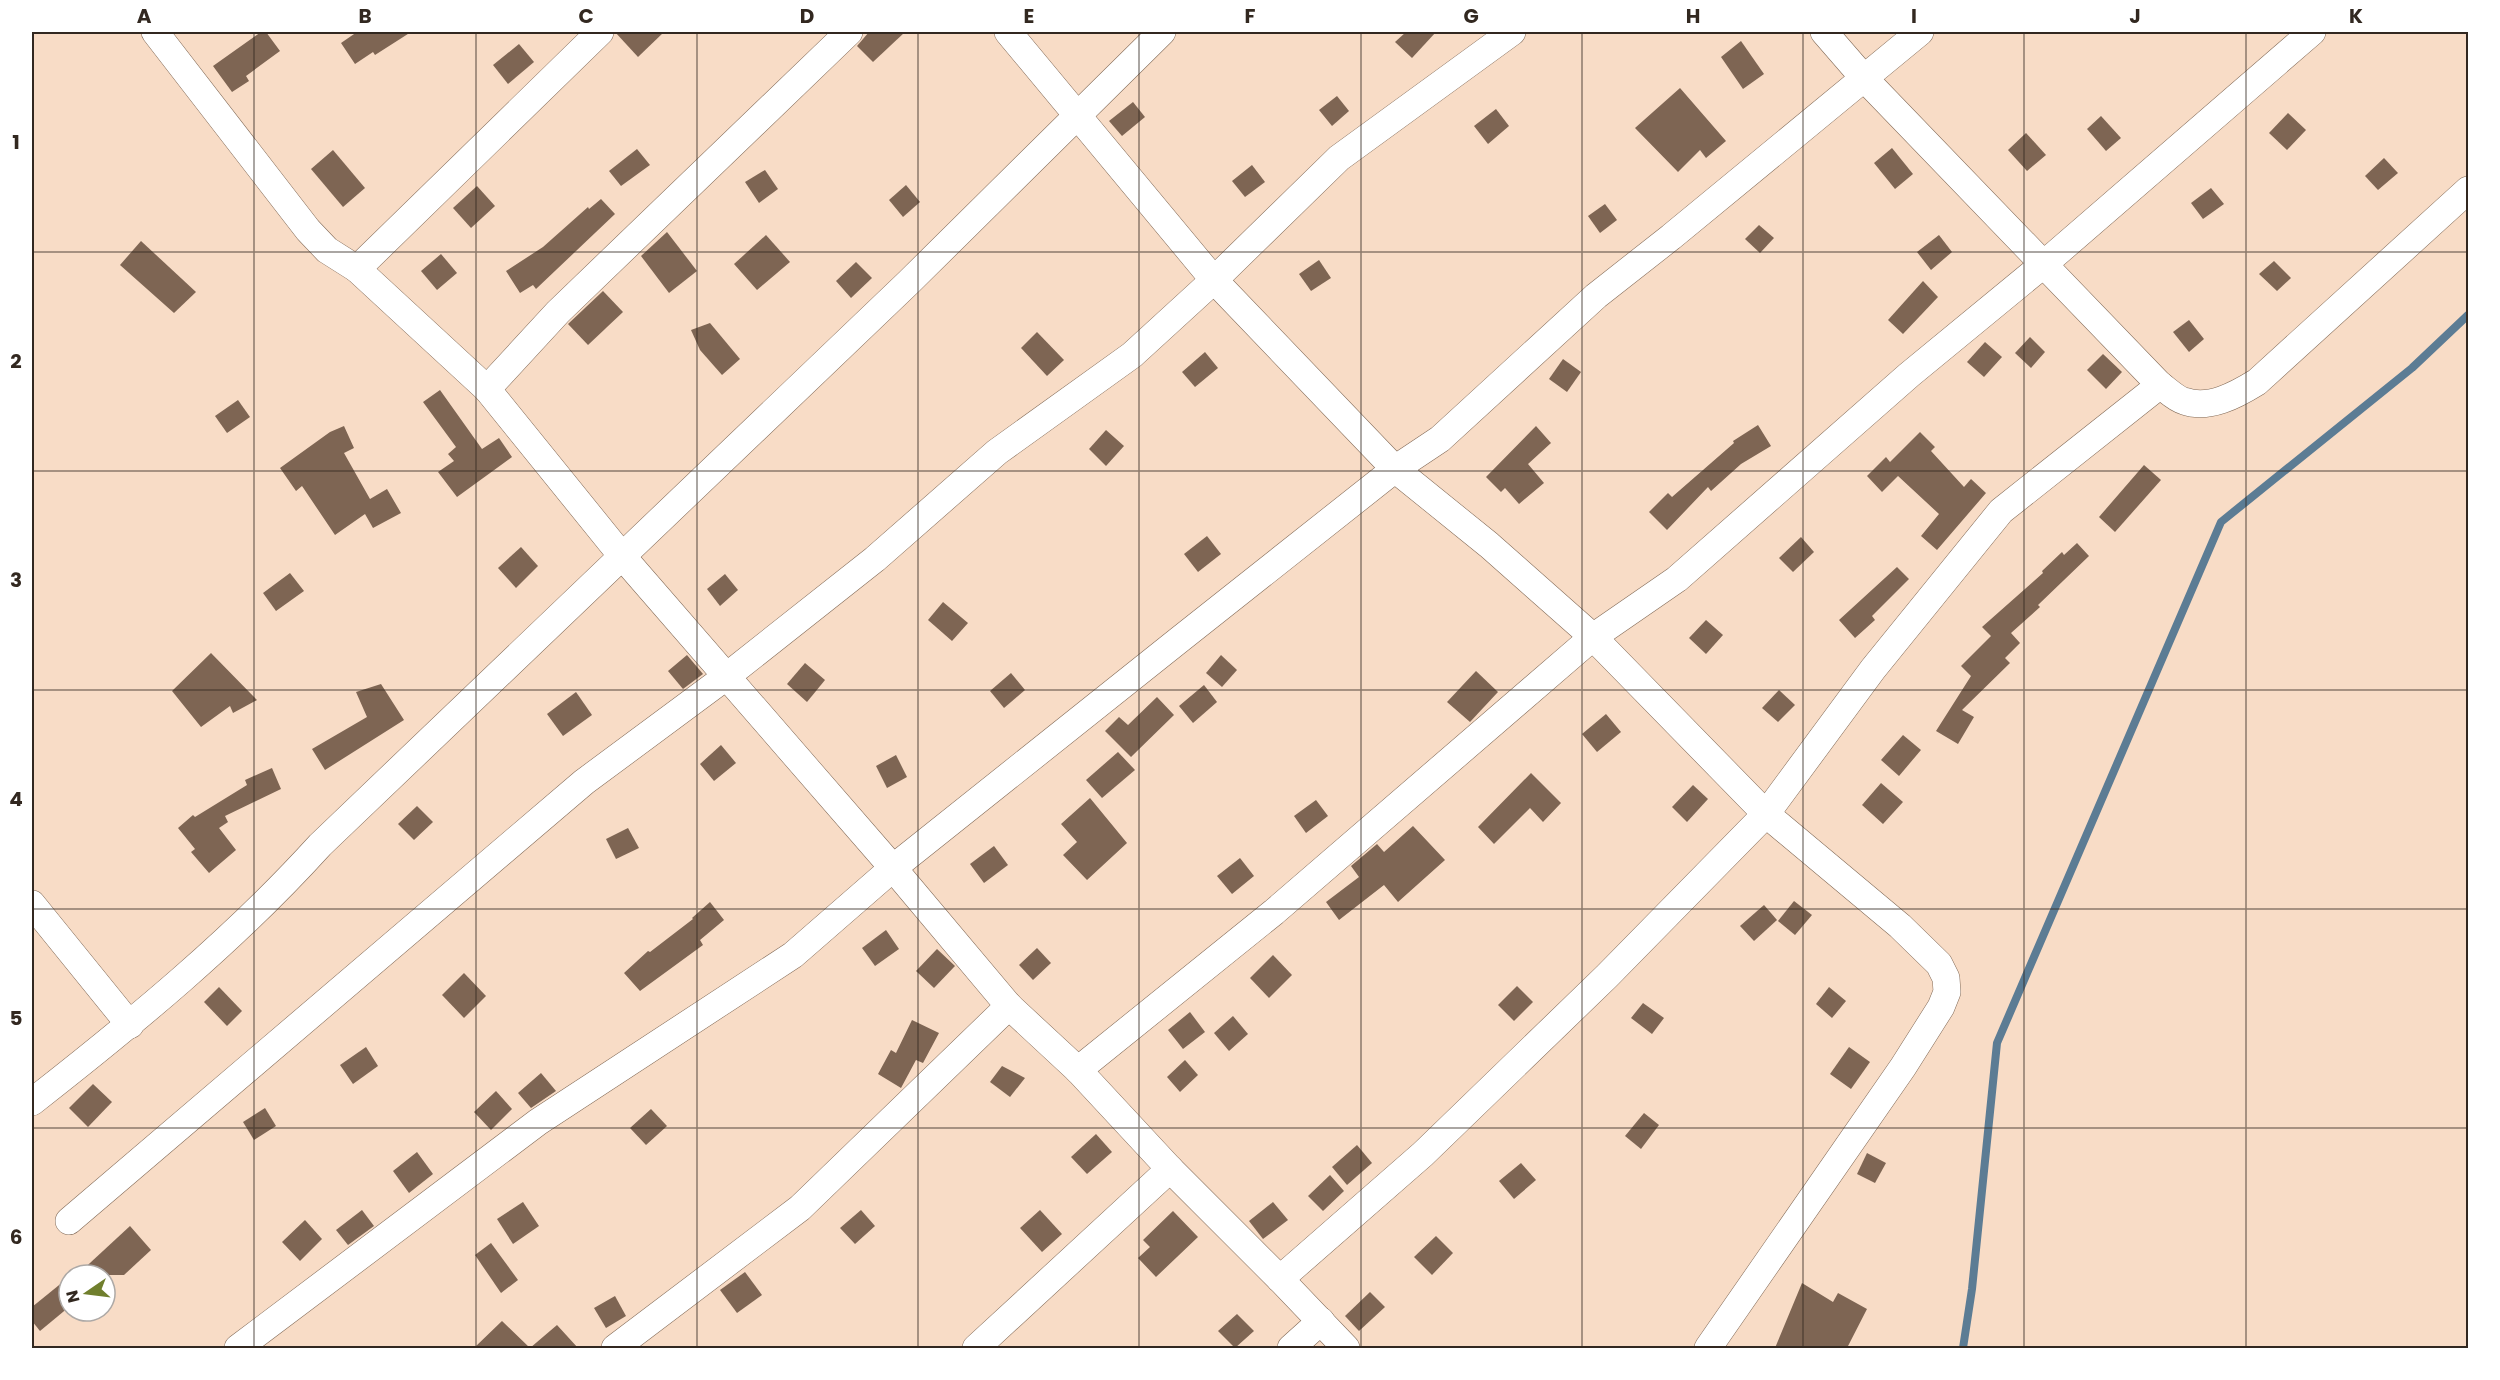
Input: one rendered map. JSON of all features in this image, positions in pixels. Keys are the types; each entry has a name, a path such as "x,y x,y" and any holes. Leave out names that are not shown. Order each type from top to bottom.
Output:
{"street":[{"path":"155,32 308,230 327,250 357,269 487,388 622,556 893,868 1009,1006 1078,1070 1170,1169 1321,1320 1346,1348"},
{"path":"357,269 600,32"},
{"path":"487,388 558,312 849,32"},
{"path":"1008,32 1214,280 1395,469 1489,545 1593,637 1766,814 1900,926 1939,964 1946,978 1947,992 1941,1007 1903,1067 1708,1348"},
{"path":"32,1102 130,1025 281,888 320,845 909,282 1162,32"},
{"path":"69,1221 584,782 727,676 875,560 997,452 1132,355 1214,280 1339,158 1512,32"},
{"path":"1824,32 1863,77 2160,385 2183,401 2218,402 2238,394 2257,382 2469,190"},
{"path":"238,1348 538,1122 793,955 893,868 1395,469 1440,439 1596,296 1680,230 1920,32"},
{"path":"1078,1070 1274,912 1593,637 1677,579 1909,375 2044,264 2312,32"},
{"path":"1280,1279 1439,1137 1607,976 1766,814 1873,669 2001,512 2160,385"},
{"path":"32,904 130,1025"},
{"path":"615,1348 800,1208 1009,1006"},
{"path":"976,1348 1170,1169"},
{"path":"1291,1348 1321,1320"}],"building":[{"path":"261,32 266,32 280,51 246,76 249,81 232,92 213,66"},
{"path":"357,32 411,32 375,55 373,52 355,64 341,43"},
{"path":"615,32 664,32 638,57"},
{"path":"869,32 905,32 873,62 857,46"},
{"path":"1406,32 1436,32 1412,58 1395,42"},
{"path":"1741,41 1764,74 1743,89 1721,57"},
{"path":"519,44 534,62 508,84 493,65"},
{"path":"1680,88 1726,141 1706,158 1700,150 1678,172 1635,128"},
{"path":"1337,96 1349,111 1332,126 1319,110"},
{"path":"1133,102 1145,117 1122,136 1109,121"},
{"path":"1496,109 1509,126 1488,144 1474,126"},
{"path":"2288,113 2306,130 2287,150 2269,133"},
{"path":"2101,116 2121,138 2106,151 2087,129"},
{"path":"2026,133 2046,155 2027,171 2008,150"},
{"path":"1892,148 1913,174 1895,189 1874,163"},
{"path":"637,149 650,165 621,186 609,171"},
{"path":"333,150 365,188 343,207 311,169"},
{"path":"2384,158 2398,173 2378,190 2365,176"},
{"path":"1252,165 1265,182 1245,197 1232,181"},
{"path":"765,170 778,189 759,203 745,182"},
{"path":"906,185 920,202 903,217 889,200"},
{"path":"477,186 495,206 471,228 453,208"},
{"path":"2211,188 2224,204 2203,219 2191,203"},
{"path":"601,199 615,214 536,289 533,285 520,293 506,271 543,247 588,207 589,209"},
{"path":"1605,204 1617,220 1600,233 1588,216"},
{"path":"1759,225 1774,238 1760,253 1745,239"},
{"path":"667,232 697,271 669,293 641,256"},
{"path":"766,235 790,262 757,290 734,264"},
{"path":"1939,235 1952,252 1931,270 1917,252"},
{"path":"141,241 196,292 174,313 120,265"},
{"path":"441,254 457,273 437,290 421,271"},
{"path":"1319,260 1331,278 1311,291 1299,274"},
{"path":"2274,261 2291,278 2277,291 2259,274"},
{"path":"856,262 872,278 851,298 836,281"},
{"path":"1923,281 1938,297 1903,334 1888,320"},
{"path":"603,291 623,312 588,345 568,324"},
{"path":"2189,320 2204,339 2189,352 2173,332"},
{"path":"710,323 740,359 722,375 700,350 691,330"},
{"path":"1037,332 1064,360 1047,376 1021,348"},
{"path":"2030,337 2045,352 2031,368 2015,353"},
{"path":"1985,342 2002,357 1984,377 1967,362"},
{"path":"1205,352 1218,368 1195,387 1182,372"},
{"path":"2103,354 2122,372 2106,389 2087,370"},
{"path":"1563,359 1581,372 1567,392 1549,379"},
{"path":"440,390 482,449 499,438 512,457 457,497 438,472 454,461 448,454 456,447 423,402"},
{"path":"238,400 250,417 227,433 215,416"},
{"path":"1758,425 1771,446 1741,464 1711,491 1708,487 1667,530 1649,512 1668,493 1672,497 1734,443 1733,441"},
{"path":"344,426 354,448 344,453 370,499 387,489 401,513 373,528 365,514 335,535 302,486 296,491 280,468 330,432"},
{"path":"1536,426 1551,443 1528,464 1544,483 1519,504 1505,488 1501,492 1486,477"},
{"path":"1106,430 1124,446 1106,466 1089,449"},
{"path":"1920,432 1935,447 1931,451 1964,487 1971,479 1986,493 1937,550 1921,536 1939,514 1898,476 1882,492 1867,476 1886,457 1890,462"},
{"path":"2144,465 2161,480 2115,532 2099,517"},
{"path":"1207,536 1221,554 1198,572 1184,554"},
{"path":"1801,537 1814,552 1793,572 1779,558"},
{"path":"2077,543 2089,556 2038,605 2040,607 2011,633 2020,643 2005,658 2010,663 1962,710 1974,717 1958,744 1936,731 1971,676 1961,666 1991,636 1982,627 2043,573 2042,571 2062,552 2064,555"},
{"path":"521,547 538,566 516,588 498,568"},
{"path":"1897,567 1909,579 1872,616 1875,620 1855,638 1839,620"},
{"path":"290,573 304,591 276,611 263,593"},
{"path":"725,574 738,590 720,606 707,589"},
{"path":"943,602 968,623 952,641 928,620"},
{"path":"1706,620 1723,635 1706,654 1689,638"},
{"path":"211,653 257,700 233,713 230,706 201,727 172,691"},
{"path":"687,655 703,674 683,689 668,671"},
{"path":"1221,655 1237,670 1222,687 1206,673"},
{"path":"805,663 825,680 807,702 787,684"},
{"path":"1476,671 1498,692 1470,722 1447,702"},
{"path":"1011,673 1025,690 1004,708 990,691"},
{"path":"381,684 404,720 325,770 312,749 367,717 356,692"},
{"path":"1204,685 1217,702 1193,723 1179,706"},
{"path":"1779,690 1795,705 1778,722 1762,708"},
{"path":"576,692 592,715 563,736 547,714"},
{"path":"1157,697 1174,715 1131,757 1105,731 1119,717 1128,725"},
{"path":"1606,714 1621,732 1597,752 1582,734"},
{"path":"1903,735 1921,750 1899,776 1881,760"},
{"path":"721,745 736,763 714,781 700,764"},
{"path":"1118,752 1135,770 1102,798 1086,780"},
{"path":"896,755 907,777 887,788 876,766"},
{"path":"272,768 281,789 225,816 228,822 219,828 236,850 209,873 191,852 195,849 178,828 193,815 195,817 247,785 245,780"},
{"path":"1531,773 1561,803 1543,822 1530,808 1494,844 1478,827"},
{"path":"1881,783 1903,802 1883,824 1862,805"},
{"path":"1693,785 1708,799 1687,822 1672,807"},
{"path":"1090,798 1127,843 1087,880 1063,855 1077,842 1061,824"},
{"path":"1316,800 1328,816 1306,833 1294,816"},
{"path":"417,806 433,822 414,840 398,824"},
{"path":"1413,826 1445,860 1398,902 1384,885 1339,920 1326,902 1359,877 1351,866 1377,844 1384,852"},
{"path":"628,828 639,848 616,859 606,839"},
{"path":"994,846 1008,865 984,883 970,864"},
{"path":"1240,858 1254,876 1232,894 1217,876"},
{"path":"1794,901 1812,915 1795,935 1778,921"},
{"path":"710,902 724,920 700,940 703,945 640,991 624,973 648,951 650,952 693,919"},
{"path":"1764,905 1777,920 1754,941 1740,926"},
{"path":"886,930 899,949 875,966 862,948"},
{"path":"1037,948 1051,963 1033,980 1019,965"},
{"path":"937,949 955,966 934,988 916,971"},
{"path":"1273,955 1292,975 1269,998 1250,978"},
{"path":"464,973 486,996 464,1018 442,995"},
{"path":"1517,986 1533,1002 1514,1021 1498,1005"},
{"path":"219,987 242,1011 227,1026 204,1002"},
{"path":"1829,987 1846,1001 1832,1018 1816,1004"},
{"path":"1643,1003 1664,1018 1652,1034 1631,1018"},
{"path":"1190,1012 1205,1032 1183,1049 1168,1030"},
{"path":"1233,1016 1248,1034 1229,1051 1214,1033"},
{"path":"912,1020 939,1033 923,1063 916,1060 901,1088 878,1074 891,1050 896,1053"},
{"path":"366,1047 378,1066 353,1084 340,1065"},
{"path":"1849,1047 1870,1062 1851,1089 1830,1074"},
{"path":"1185,1060 1198,1075 1180,1092 1167,1077"},
{"path":"1002,1066 1025,1078 1010,1097 990,1082"},
{"path":"541,1073 556,1091 531,1108 518,1093"},
{"path":"93,1084 112,1102 88,1127 69,1108"},
{"path":"496,1091 512,1109 491,1130 474,1112"},
{"path":"265,1108 276,1126 254,1140 243,1122"},
{"path":"651,1109 667,1126 646,1145 630,1128"},
{"path":"1644,1113 1659,1125 1641,1149 1625,1136"},
{"path":"1096,1134 1112,1152 1087,1174 1071,1157"},
{"path":"1357,1145 1372,1163 1347,1185 1332,1167"},
{"path":"417,1152 433,1174 409,1193 393,1171"},
{"path":"1867,1153 1886,1163 1875,1183 1857,1174"},
{"path":"1521,1163 1536,1180 1514,1199 1499,1181"},
{"path":"1330,1175 1344,1191 1323,1211 1308,1196"},
{"path":"523,1202 539,1226 513,1244 497,1219"},
{"path":"1273,1202 1288,1220 1263,1239 1249,1221"},
{"path":"362,1210 374,1226 348,1245 336,1230"},
{"path":"861,1210 875,1226 855,1244 840,1228"},
{"path":"1040,1210 1062,1234 1042,1252 1020,1228"},
{"path":"1173,1211 1198,1237 1156,1277 1138,1258 1150,1247 1143,1240"},
{"path":"305,1220 322,1239 300,1261 282,1242"},
{"path":"130,1226 151,1250 124,1275 117,1275 117,1263 90,1263"},
{"path":"1436,1236 1453,1253 1432,1275 1414,1257"},
{"path":"491,1243 518,1280 501,1293 475,1255"},
{"path":"745,1272 762,1295 737,1313 720,1290"},
{"path":"1802,1283 1833,1302 1838,1293 1867,1309 1847,1348 1775,1348"},
{"path":"57,1287 57,1317 40,1331 32,1321 32,1307"},
{"path":"1370,1292 1385,1307 1359,1331 1345,1316"},
{"path":"615,1296 626,1316 606,1328 594,1308"},
{"path":"1237,1314 1254,1331 1235,1348 1218,1331"},
{"path":"502,1321 530,1348 474,1348"},
{"path":"557,1325 578,1348 530,1348"}],"waterway":[{"path":"1963,1348 1972,1289 1997,1043 2221,522 2412,368 2468,315"}]}
